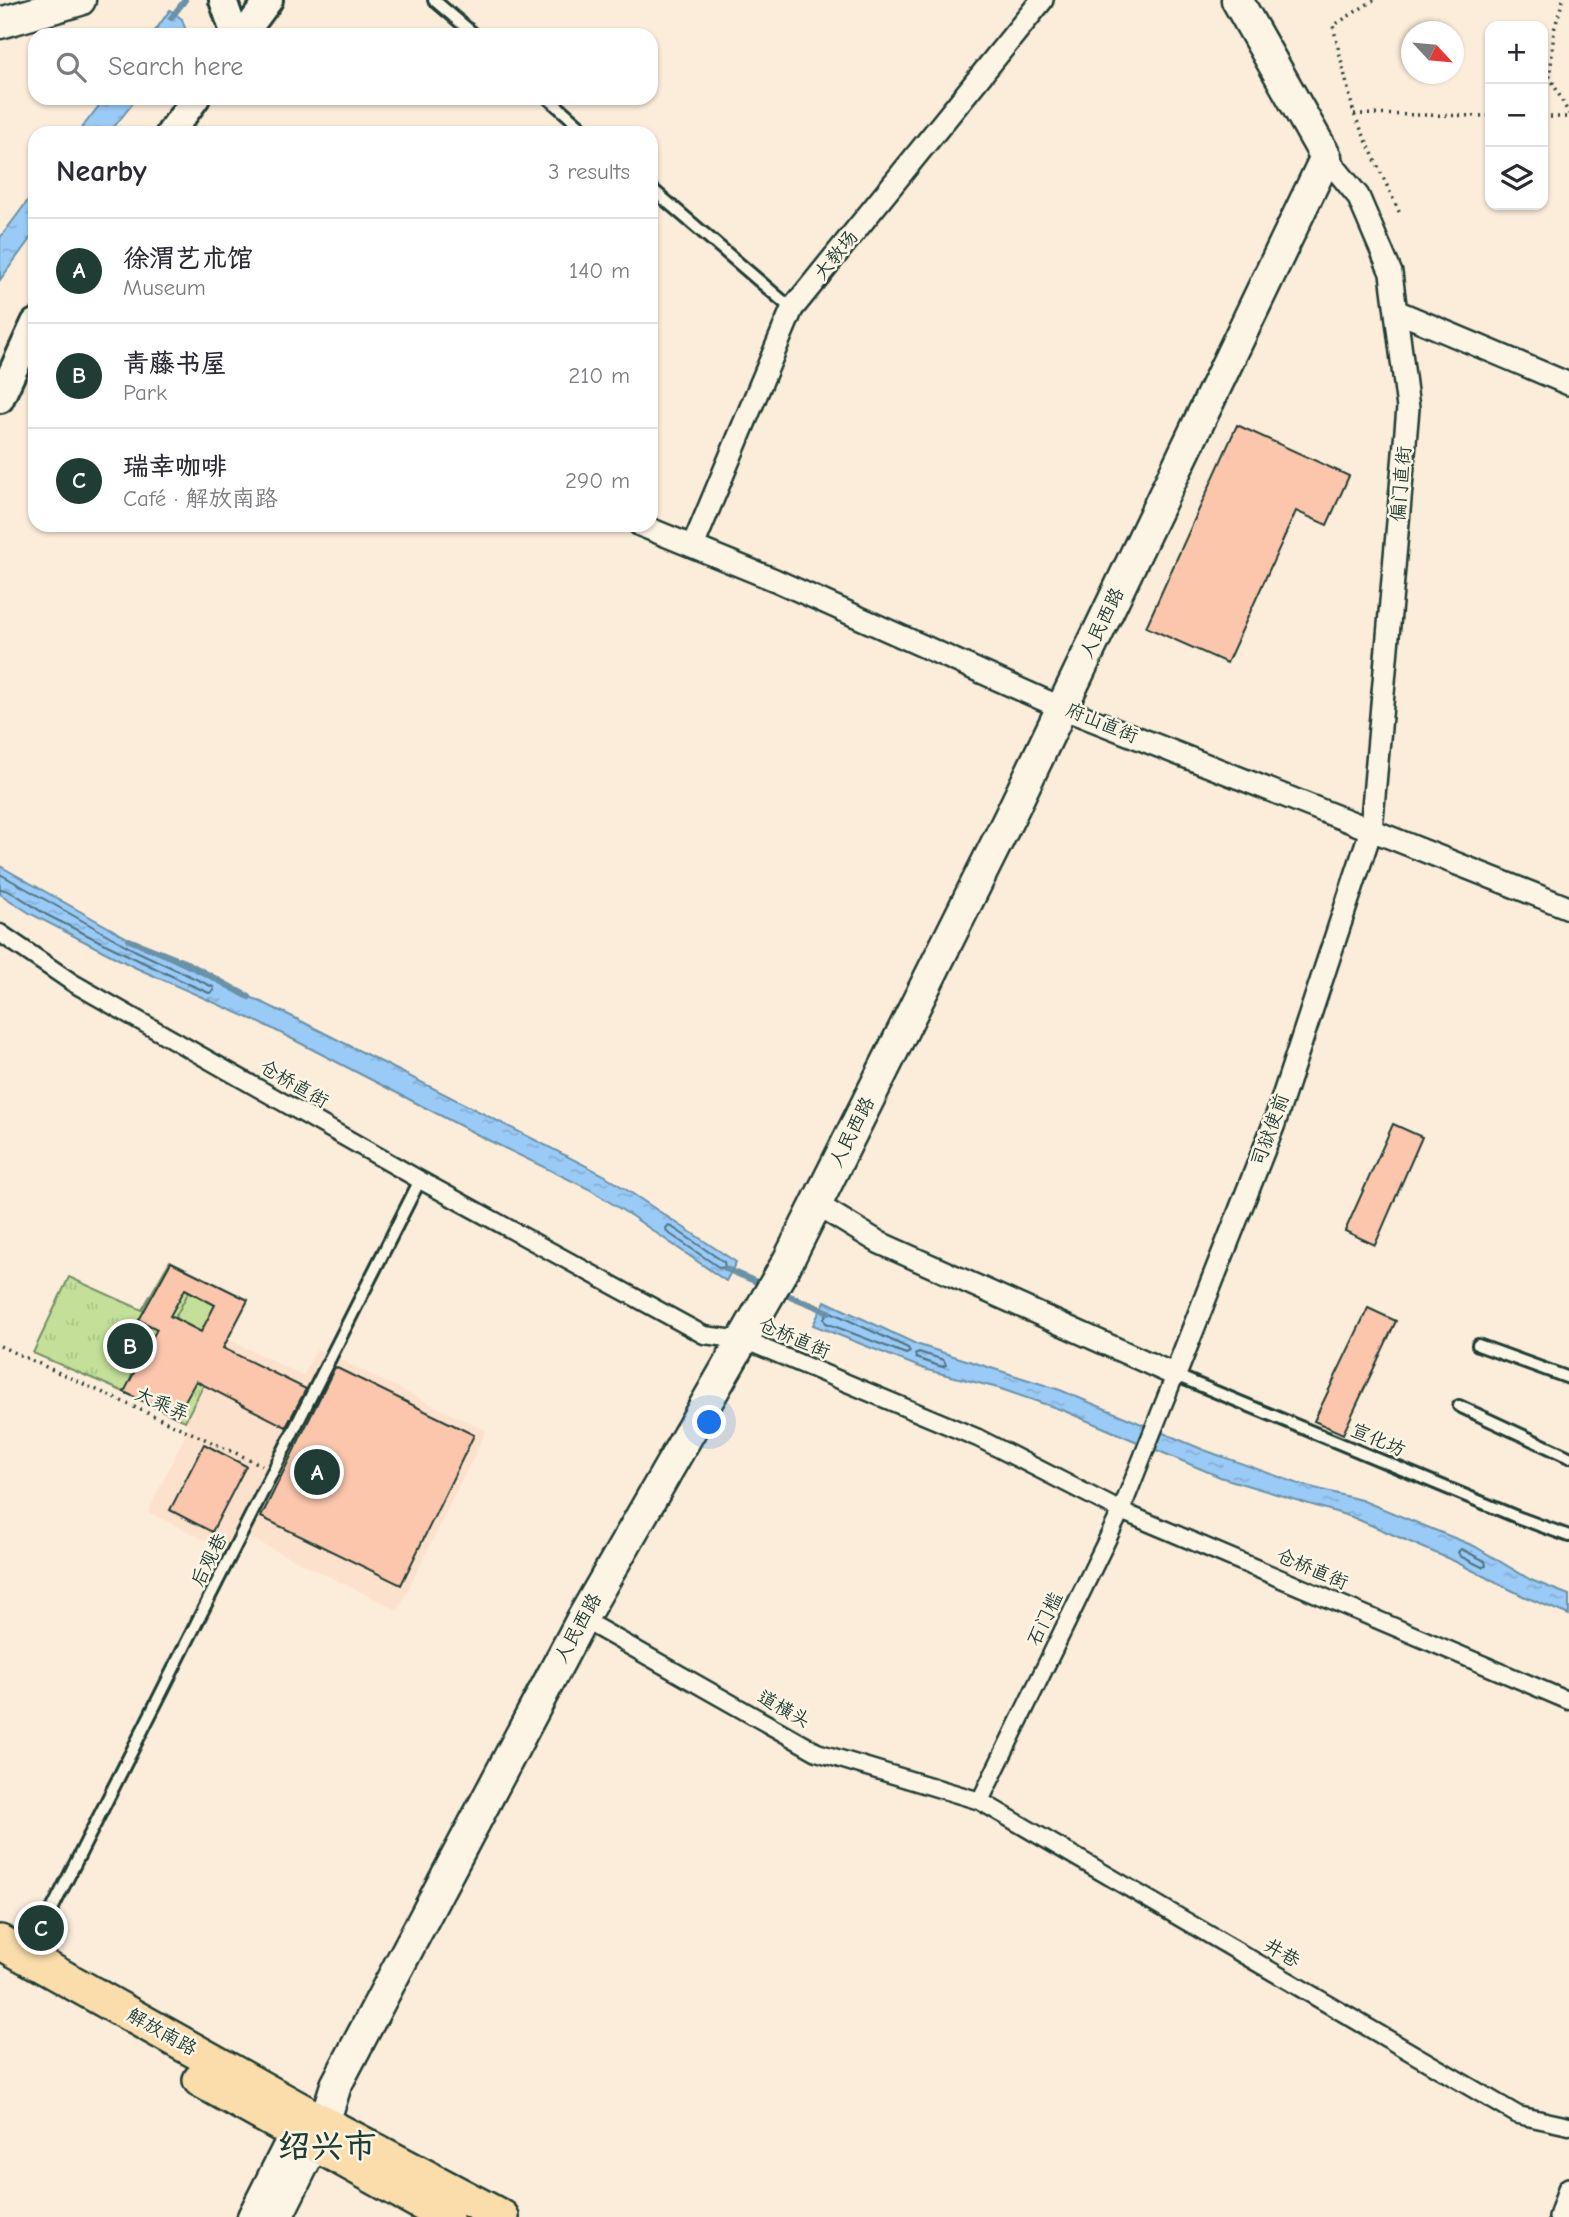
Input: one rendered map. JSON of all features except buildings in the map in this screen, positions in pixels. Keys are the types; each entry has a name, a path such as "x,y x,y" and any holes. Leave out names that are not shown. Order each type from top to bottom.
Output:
{"main road":[{"path":"0,23 80,0"},
{"path":"1237,0 1326,157"},
{"name":"人民西路","path":"309,2128 335,2085 582,1619 788,1261 1062,708 1326,157"},
{"name":"解放南路","path":"9,1955 309,2128"},
{"path":"253,2217 309,2128"},
{"path":"277,2217 309,2128"},
{"path":"309,2128 446,2217"},
{"path":"309,2128 502,2217"}],"street":[{"path":"223,0 232,28"},
{"path":"248,28 269,0"},
{"name":"大教场","path":"693,546 792,310 1042,0"},
{"path":"175,126 191,105"},
{"name":"偏门直街","path":"1326,157 1358,196 1391,273 1408,408 1371,830"},
{"path":"1396,311 1569,384"},
{"path":"0,399 28,338"},
{"name":"府山直街","path":"658,532 775,580 1062,708 1569,908"},
{"name":"司狱使前","path":"1144,1455 1274,1124 1371,830"},
{"name":"仓桥直街","path":"0,933 73,983 420,1180 704,1335 744,1340 978,1438 1121,1511 1569,1700"},
{"path":"816,1204 880,1243 1175,1375"},
{"name":"石门槛","path":"980,1801 1121,1511 1144,1455"},
{"name":"道横头","path":"582,1619 817,1752 980,1801"},
{"name":"井巷","path":"980,1801 1518,2115 1569,2126"},
{"path":"1560,2217 1569,2189"}],"lane":[{"path":"434,0 467,28"},
{"path":"556,105 580,126"},
{"path":"658,194 792,310"},
{"name":"后观巷","path":"9,1955 274,1470 420,1180"},
{"path":"1478,1345 1569,1378"},
{"name":"宣化坊","path":"1175,1375 1569,1536"},
{"path":"1458,1406 1569,1457"}],"path":[{"path":"1374,0 1333,26 1354,114 1400,214"},
{"path":"1548,117 1569,116 1550,77 1554,30 1563,0"},
{"path":"1354,114 1485,116"},
{"name":"大乘弄","path":"0,1346 274,1470"}],"shaded area":[{"path":"228,1339 303,1376 317,1349 486,1431 398,1610 248,1537 238,1556 148,1512 190,1425 185,1421"}],"green space":[{"path":"170,1261 248,1300 185,1421 33,1353 69,1277 142,1310"},
{"path":"189,1291 215,1305 201,1332 175,1318"}],"water":[{"path":"170,10 182,19 185,28 157,28"},
{"path":"100,105 131,105 115,126 83,126"},
{"path":"28,200 28,242 0,280 0,238"},
{"path":"0,866 138,944 291,1016 604,1175 736,1262 726,1281 589,1189 269,1027 134,967 31,914 0,894"},
{"path":"825,1301 916,1344 1060,1390 1204,1450 1299,1484 1361,1500 1474,1546 1531,1580 1569,1595 1569,1615 1352,1517 1220,1477 1062,1410 998,1388 927,1370 813,1325"}],"waterway":[{"path":"171,18 185,0"},
{"path":"129,940 187,963 249,997"},
{"path":"726,1269 764,1285"},
{"path":"780,1292 829,1312"}],"place":[{"name":"青藤书屋","path":"130,1346"},
{"name":"徐渭艺术馆","path":"317,1472"},
{"name":"瑞幸咖啡","path":"41,1928"}],"district":[{"name":"绍兴市","path":"327,2146"}]}
